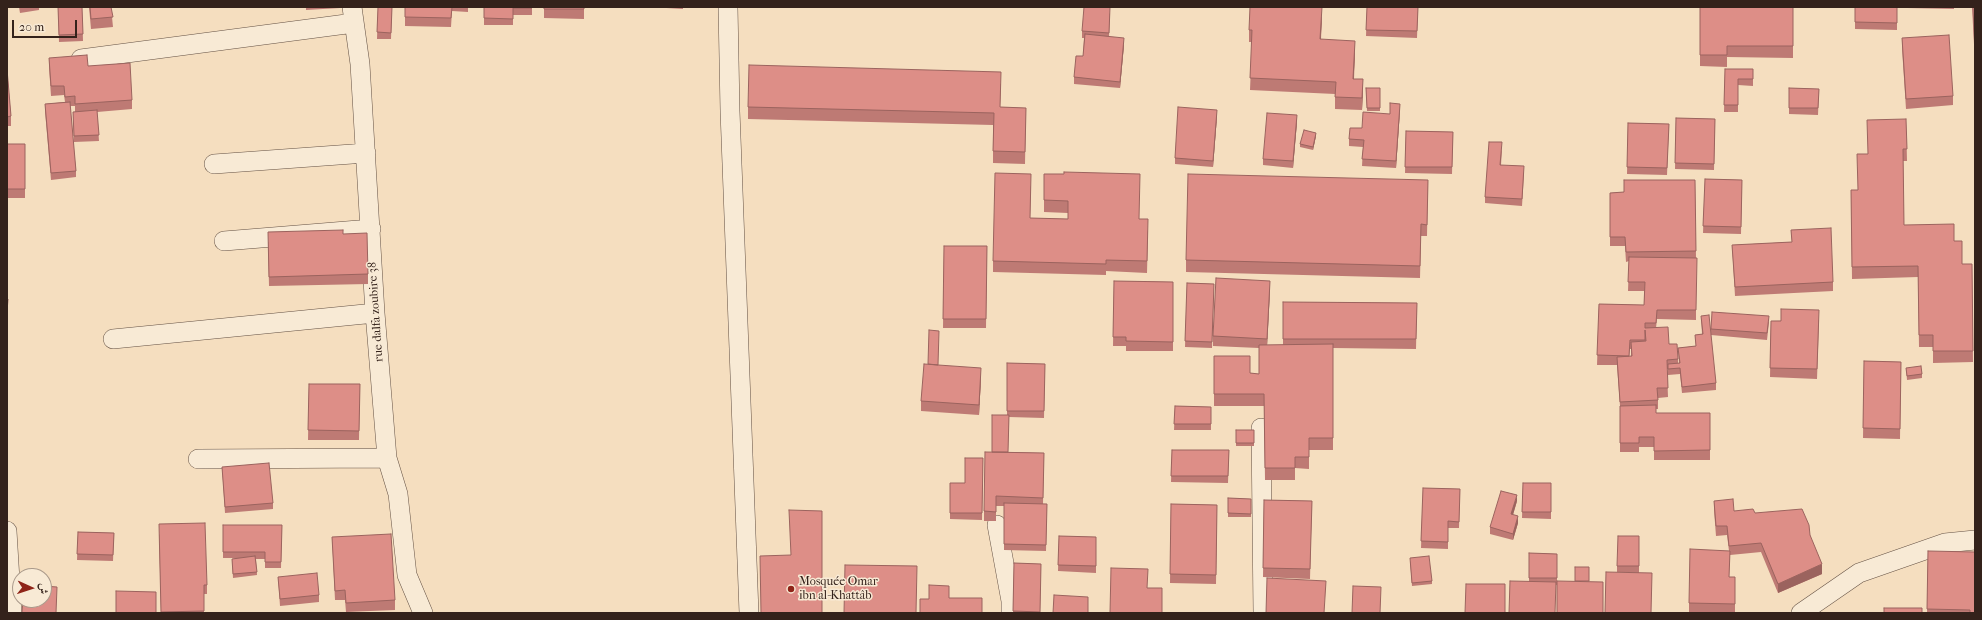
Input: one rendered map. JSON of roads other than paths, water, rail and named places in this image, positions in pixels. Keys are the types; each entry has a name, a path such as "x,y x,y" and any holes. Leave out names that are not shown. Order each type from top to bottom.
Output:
{"street":[{"path":"728,7 730,111 748,613"},
{"path":"82,59 353,15"},
{"name":"rue dalfa zoubire 38","path":"353,15 360,64 375,313 387,458 398,494 407,575 423,613"},
{"path":"214,164 366,153"},
{"path":"224,241 370,229"},
{"path":"113,339 375,313"},
{"path":"1261,428 1263,613"},
{"path":"198,459 387,458"},
{"path":"997,525 1012,613"},
{"path":"7,531 12,613"},
{"path":"1801,613 1859,573 1945,543 1975,540"}],"place":[{"name":"Mosquée Omar ibn al-Khattâb","path":"791,589"}]}
